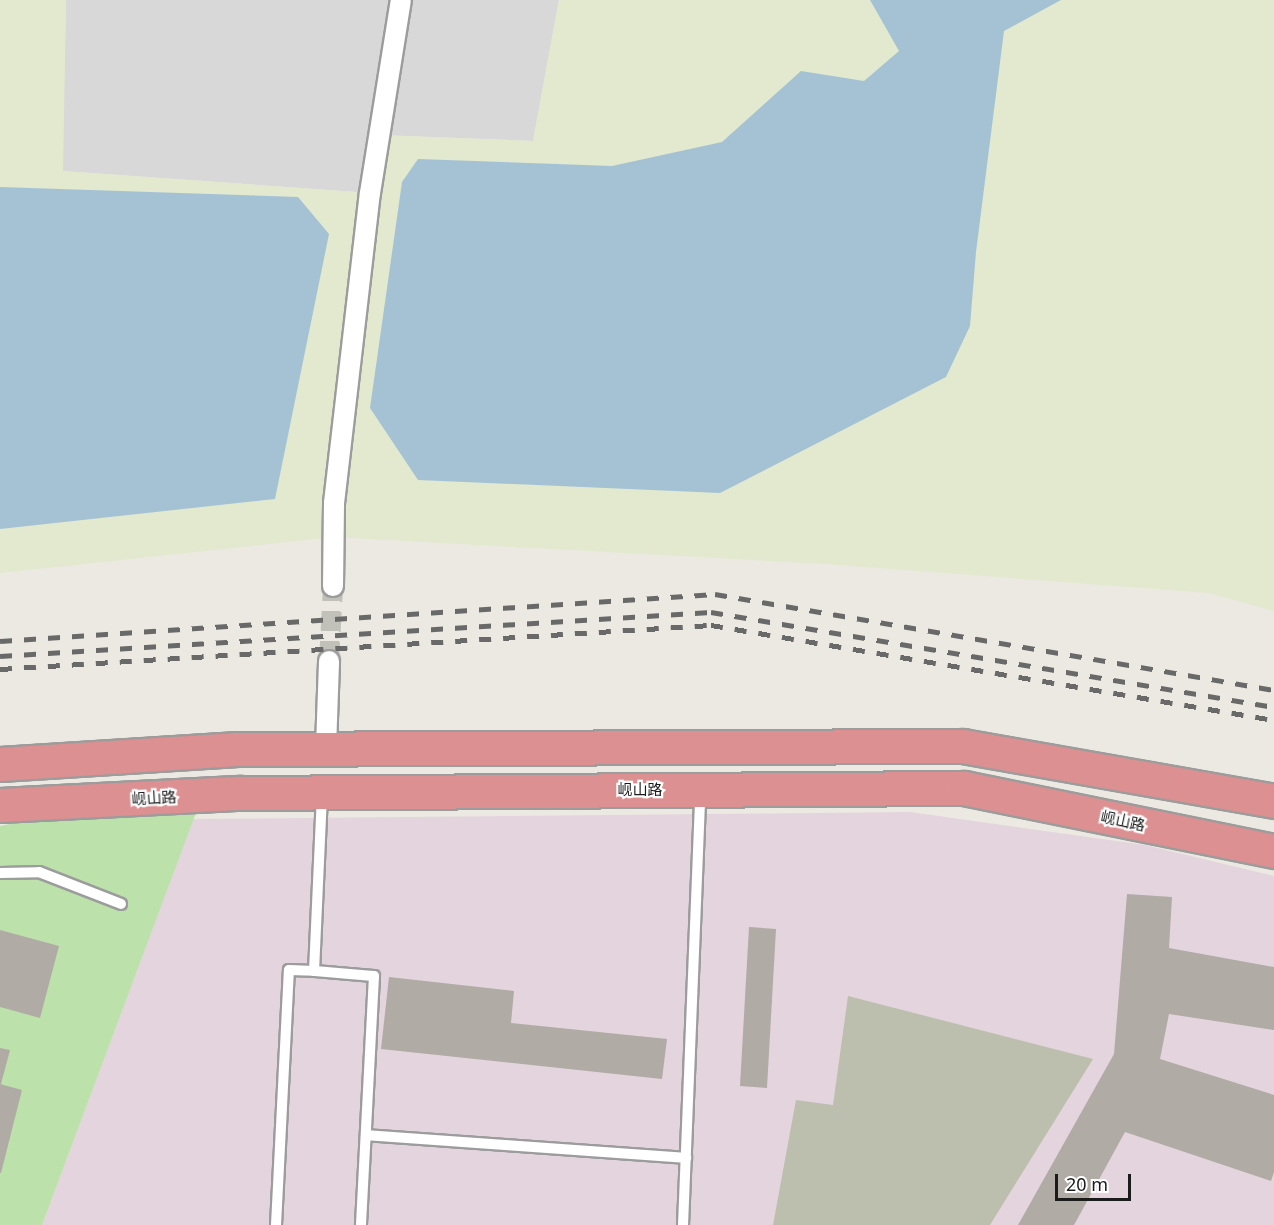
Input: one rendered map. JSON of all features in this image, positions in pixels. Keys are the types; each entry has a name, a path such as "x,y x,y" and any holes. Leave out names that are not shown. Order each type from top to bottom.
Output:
{"highway":[{"path":"0,764 238,748 963,746 1274,801"},
{"name":"岘山路","path":"0,806 241,793 964,788 1274,851"}],"street":[{"path":"333,586 334,503 370,193 401,0"},
{"path":"326,748 330,661"}],"lane":[{"path":"683,1225 700,790"},
{"path":"314,971 322,793"},
{"path":"0,873 39,872 120,904"},
{"path":"276,1225 289,970 374,976 361,1225"},
{"path":"366,1135 686,1158"}],"shaded area":[{"path":"0,0 66,0 63,171 370,193 380,135 533,141 559,0 1274,0 1274,611 1209,593 826,564 334,537 0,573"},
{"path":"66,0 559,0 533,141 380,135 370,193 62,171"},
{"path":"910,812 1145,845 1274,876 1274,1225 42,1225 193,819"},
{"path":"848,996 1093,1059 990,1225 773,1225 796,1100 833,1105"}],"green space":[{"path":"206,786 42,1225 0,1225 0,826"}],"water":[{"path":"870,0 1061,0 1004,31 976,252 970,326 946,377 720,493 418,480 370,408 402,182 418,159 612,166 722,142 801,71 864,81 899,51"},
{"path":"0,187 298,197 329,234 275,499 0,529"}],"building":[{"path":"1127,894 1172,897 1169,948 1274,967 1274,1030 1169,1014 1160,1059 1274,1095 1274,1172 1271,1181 1125,1132 1074,1225 1018,1225 1114,1054"},
{"path":"749,927 776,929 767,1088 740,1086"},
{"path":"0,930 59,946 40,1018 0,1007"},
{"path":"389,977 514,991 511,1023 667,1039 662,1079 381,1049"},
{"path":"0,1048 10,1050 1,1084 0,1084"},
{"path":"0,1084 22,1090 1,1173 0,1173"}],"tunnel":[{"path":"329,661 333,586"}],"railway":[{"path":"0,641 715,594 1274,690"},
{"path":"0,656 711,612 1274,707"},
{"path":"0,669 711,625 1274,720"}]}
